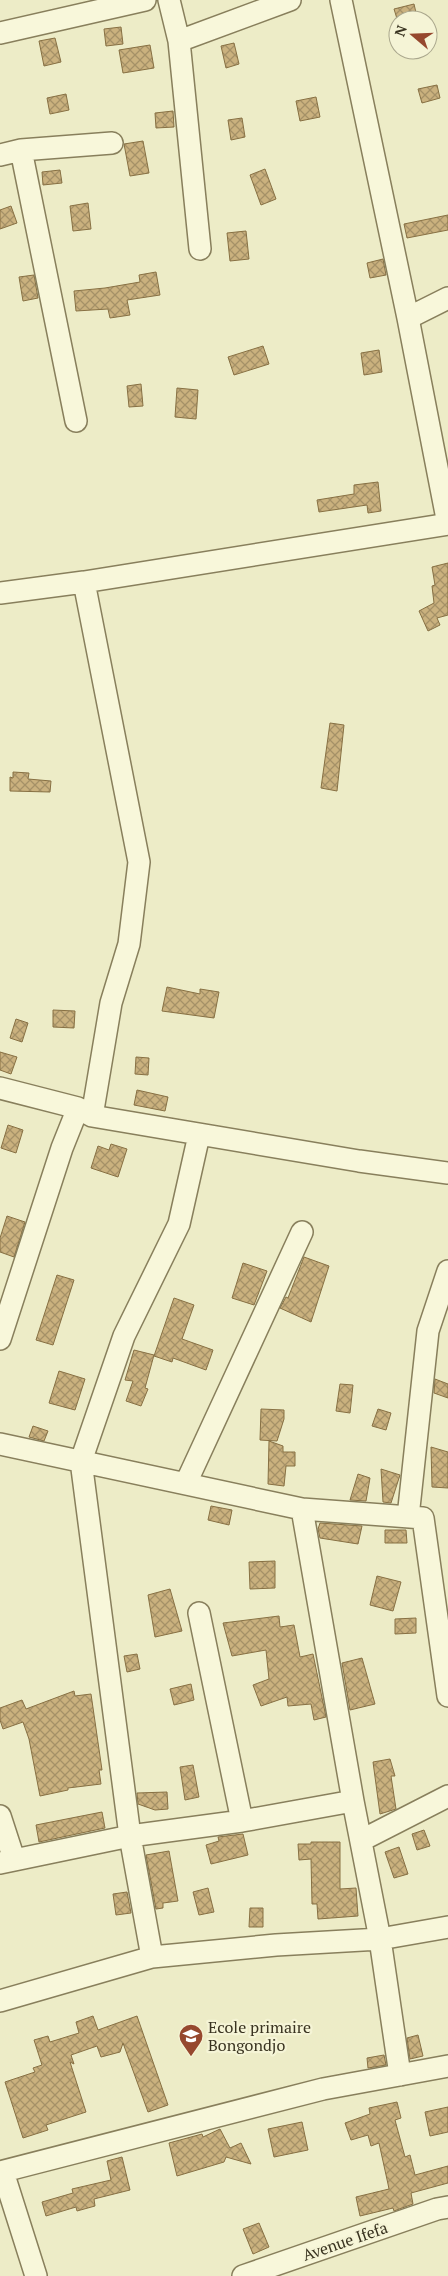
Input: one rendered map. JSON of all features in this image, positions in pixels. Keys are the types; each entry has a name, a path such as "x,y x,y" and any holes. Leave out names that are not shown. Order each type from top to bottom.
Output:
{"street":[{"path":"0,33 145,0"},
{"path":"169,0 179,41 200,249"},
{"path":"179,41 290,0"},
{"path":"0,593 84,582 448,524 408,318 342,0"},
{"path":"0,155 21,150 112,143"},
{"path":"21,150 76,421"},
{"path":"408,318 448,298"},
{"path":"0,1339 62,1148 85,1112 111,1003 129,944 139,862 84,582"},
{"path":"0,1088 85,1112 199,1135 359,1161 448,1173"},
{"path":"152,1957 130,1836 81,1461 124,1336 179,1224 199,1135"},
{"path":"186,1483 302,1232"},
{"path":"408,1517 428,1331 448,1271"},
{"path":"0,1444 302,1509 422,1518 448,1696"},
{"path":"302,1509 353,1801 380,1938 400,2075"},
{"path":"199,1613 242,1821"},
{"path":"362,1840 448,1796"},
{"path":"0,1816 7,1861 130,1836 242,1821 353,1801"},
{"path":"0,2001 152,1957 380,1938 448,1927"},
{"path":"36,2276 2,2172 323,2089 448,2066"},
{"name":"Avenue Ifefa","path":"243,2276 437,2209 448,2207"}],"building":[{"path":"414,4 415,10 394,10"},
{"path":"121,27 123,44 106,46 104,29"},
{"path":"55,38 61,62 44,66 39,41"},
{"path":"234,43 239,64 226,68 221,46"},
{"path":"150,45 154,68 123,73 119,50"},
{"path":"437,85 440,98 422,103 418,89"},
{"path":"66,94 69,110 50,114 47,98"},
{"path":"316,97 320,117 300,121 296,101"},
{"path":"173,111 174,127 156,128 155,113"},
{"path":"242,118 245,137 231,140 228,120"},
{"path":"143,141 149,173 130,176 124,144"},
{"path":"265,169 276,199 261,205 250,175"},
{"path":"60,170 62,183 43,185 42,172"},
{"path":"88,203 91,229 73,231 70,206"},
{"path":"11,206 17,223 0,229 0,210"},
{"path":"448,215 448,230 407,238 404,224"},
{"path":"246,231 249,259 230,261 227,233"},
{"path":"383,259 386,275 370,278 367,263"},
{"path":"156,272 160,295 127,300 130,315 110,318 108,309 76,311 74,291 140,282 139,275"},
{"path":"34,275 38,298 23,301 19,277"},
{"path":"263,346 269,364 234,375 228,357"},
{"path":"379,350 382,372 364,375 361,353"},
{"path":"141,384 143,406 129,407 127,386"},
{"path":"177,388 198,390 196,419 175,417"},
{"path":"378,482 381,511 368,513 367,505 319,512 317,500 354,494 354,485"},
{"path":"448,563 448,615 437,618 440,625 428,631 419,611 434,603 432,586 435,585 432,567"},
{"path":"330,723 344,725 337,791 321,788"},
{"path":"13,772 29,773 28,779 51,781 50,792 10,791 10,777 13,778"},
{"path":"167,987 200,994 200,989 219,992 214,1018 162,1011"},
{"path":"53,1010 75,1011 74,1028 53,1027"},
{"path":"16,1019 28,1023 22,1042 10,1038"},
{"path":"0,1052 17,1057 11,1074 0,1070"},
{"path":"136,1057 149,1058 148,1075 135,1074"},
{"path":"137,1090 168,1097 165,1111 134,1105"},
{"path":"8,1125 23,1130 16,1153 1,1148"},
{"path":"111,1144 127,1149 118,1177 91,1168 98,1146 109,1150"},
{"path":"7,1216 25,1222 14,1257 0,1252 0,1238"},
{"path":"304,1257 329,1266 311,1322 280,1308 286,1297 288,1298"},
{"path":"243,1263 267,1271 254,1305 232,1298"},
{"path":"57,1275 74,1280 53,1345 36,1340"},
{"path":"174,1298 194,1305 182,1339 213,1350 206,1370 173,1358 172,1362 154,1356"},
{"path":"134,1350 154,1355 145,1388 148,1389 141,1406 126,1401 133,1381 125,1380"},
{"path":"59,1371 85,1379 75,1410 49,1403"},
{"path":"435,1379 448,1384 448,1398 434,1393"},
{"path":"340,1384 353,1385 350,1413 336,1411"},
{"path":"261,1409 284,1410 284,1419 277,1441 260,1440"},
{"path":"378,1409 391,1413 386,1430 372,1426"},
{"path":"33,1426 48,1431 44,1441 29,1437"},
{"path":"269,1441 283,1446 283,1452 295,1452 295,1466 286,1466 284,1486 268,1484"},
{"path":"431,1447 448,1452 448,1488 432,1487"},
{"path":"381,1469 400,1475 391,1503 383,1502"},
{"path":"358,1474 370,1478 366,1501 350,1500"},
{"path":"211,1506 232,1510 229,1525 208,1520"},
{"path":"320,1523 362,1526 358,1544 320,1538 318,1529"},
{"path":"385,1530 406,1530 407,1543 385,1543"},
{"path":"275,1561 275,1588 250,1589 249,1562"},
{"path":"377,1576 401,1582 393,1611 370,1605"},
{"path":"170,1589 182,1631 155,1637 148,1595"},
{"path":"279,1616 280,1627 294,1625 300,1657 313,1654 326,1717 314,1720 311,1704 288,1706 287,1697 261,1706 253,1685 269,1679 266,1650 232,1656 223,1623"},
{"path":"416,1618 416,1633 395,1634 395,1619"},
{"path":"137,1654 140,1669 127,1672 124,1656"},
{"path":"362,1658 375,1704 350,1710 342,1663"},
{"path":"191,1684 194,1700 174,1705 170,1689"},
{"path":"74,1691 75,1696 91,1694 102,1770 99,1770 101,1784 68,1788 68,1790 40,1796 29,1739 23,1722 3,1729 0,1720 0,1708 22,1700 26,1709"},
{"path":"390,1759 395,1776 391,1776 396,1809 380,1814 373,1762"},
{"path":"193,1765 199,1797 185,1800 180,1767"},
{"path":"167,1792 168,1809 155,1810 138,1804 137,1793"},
{"path":"102,1812 105,1828 39,1842 36,1825"},
{"path":"424,1830 430,1846 417,1850 412,1834"},
{"path":"243,1834 248,1855 211,1864 206,1845 219,1841 218,1837"},
{"path":"311,1842 340,1842 340,1889 356,1888 358,1916 318,1919 317,1904 312,1904 311,1859 299,1860 298,1844 311,1844"},
{"path":"399,1847 408,1874 394,1878 385,1852"},
{"path":"169,1851 178,1901 163,1903 163,1908 156,1909 146,1855"},
{"path":"208,1888 214,1912 199,1915 193,1892"},
{"path":"127,1892 131,1913 116,1915 113,1894"},
{"path":"250,1908 263,1908 263,1927 249,1927"},
{"path":"93,2016 98,2030 137,2016 168,2105 148,2112 123,2043 120,2052 101,2057 97,2046 71,2055 74,2064 70,2062 86,2112 46,2125 48,2130 23,2138 5,2082 35,2072 33,2068 42,2065 34,2040 48,2036 50,2042 79,2033 76,2022"},
{"path":"418,2035 423,2056 410,2059 407,2038"},
{"path":"384,2055 386,2065 368,2068 367,2058"},
{"path":"397,2102 401,2118 395,2120 405,2157 410,2155 415,2175 448,2166 448,2183 411,2193 413,2204 394,2211 393,2208 360,2216 356,2197 389,2189 379,2143 371,2146 368,2135 351,2140 345,2123 370,2114 369,2108"},
{"path":"448,2107 448,2132 430,2136 425,2112"},
{"path":"302,2122 308,2150 274,2157 268,2129"},
{"path":"220,2129 230,2148 241,2143 251,2164 226,2157 224,2162 177,2176 169,2143 202,2134 203,2137"},
{"path":"122,2157 130,2190 94,2199 95,2206 77,2211 76,2207 46,2216 42,2202 73,2193 72,2189 111,2180 107,2161"},
{"path":"259,2223 269,2247 253,2254 243,2229"}],"place":[{"name":"Ecole primaire Bongondjo","path":"191,2057"}]}
